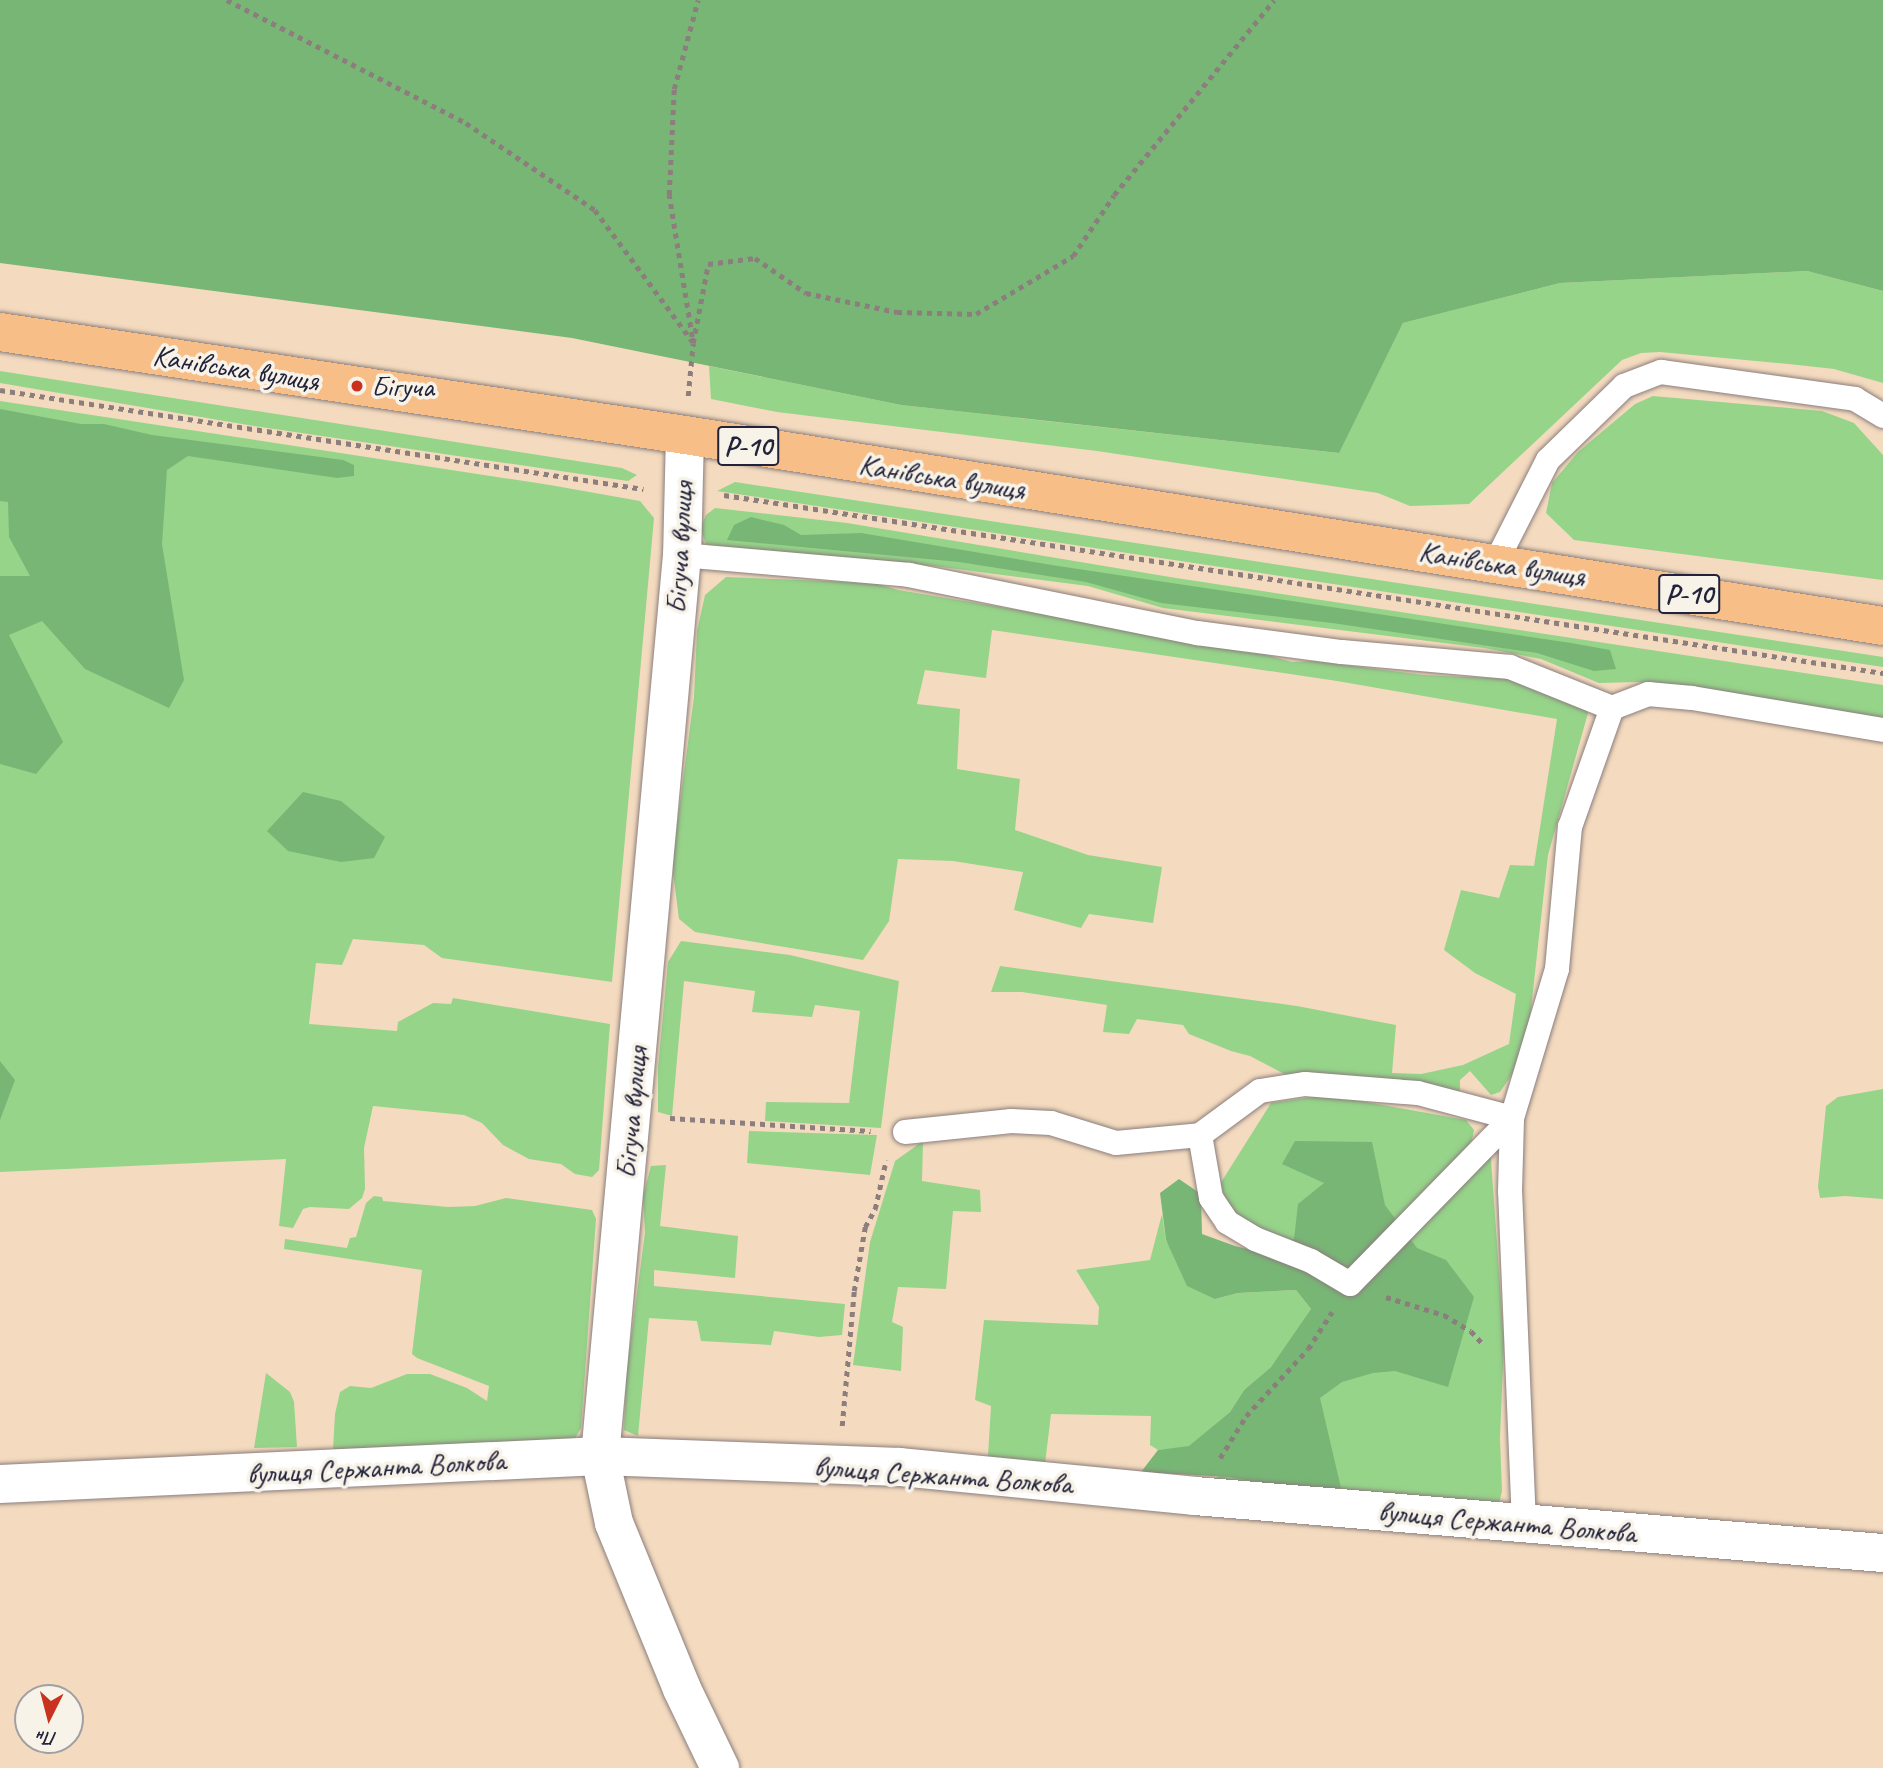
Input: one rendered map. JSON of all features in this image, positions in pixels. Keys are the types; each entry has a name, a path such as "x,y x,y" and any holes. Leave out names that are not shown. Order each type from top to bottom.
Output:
{"main road":[{"name":"Канівська вулиця","path":"0,332 685,435 1496,562 1883,626"}],"street":[{"name":"Бігуча вулиця","path":"685,435 681,488 682,555 600,1456 614,1523 682,1689 720,1768"},
{"name":"вулиця Сержанта Волкова","path":"0,1484 600,1456 900,1467 1195,1496 1883,1553"}],"lane":[{"path":"1496,562 1548,460 1624,386 1661,372 1855,399 1883,416"},
{"path":"682,555 909,575 1197,633 1342,652 1510,667 1612,708 1648,694 1692,698 1883,730"},
{"path":"1524,1524 1510,1191 1512,1118 1557,969 1570,827 1612,708"},
{"path":"905,1132 1011,1121 1051,1123 1116,1143 1200,1135 1260,1091 1305,1084 1418,1093 1512,1118"},
{"path":"1200,1135 1210,1198 1227,1222 1255,1239 1311,1261 1350,1284 1512,1118"}],"path":[{"path":"227,0 466,123 595,210 694,343"},
{"path":"694,343 669,195 674,89 698,0"},
{"path":"685,435 694,343 708,264 755,258 806,293 897,312 976,314 1073,256 1114,195 1274,0"},
{"path":"0,390 637,489 681,488 1883,673"},
{"path":"632,1113 762,1125 905,1132"},
{"path":"838,1465 854,1290 865,1227 879,1196 885,1162 905,1132"},
{"path":"1195,1496 1246,1416 1308,1349 1350,1284 1444,1315 1471,1331 1518,1374"}],"green space":[{"path":"0,0 1883,0 1883,291 1807,271 1560,283 1403,323 1339,453 901,405 572,338 0,263"},
{"path":"1807,271 1883,291 1883,383 1834,369 1660,352 1641,353 1622,360 1469,504 1410,506 1378,493 1097,451 777,412 711,399 709,366 901,405 1338,453 1403,323 1560,283"},
{"path":"0,371 622,468 637,475 628,481 254,426 0,383"},
{"path":"1653,396 1822,411 1854,423 1883,455 1883,580 1574,540 1546,513 1552,483 1578,452 1635,404"},
{"path":"0,401 640,501 654,518 612,982 442,958 424,945 353,939 342,965 316,963 309,1024 397,1031 398,1022 433,1003 451,1004 453,998 610,1024 599,1170 592,1177 575,1174 561,1164 529,1159 503,1145 482,1123 464,1115 373,1106 364,1148 365,1189 362,1198 349,1209 303,1209 293,1228 279,1226 286,1159 0,1172"},
{"path":"0,409 81,424 104,424 152,435 343,460 354,465 354,476 337,478 188,456 167,470 162,544 184,680 169,708 85,669 42,621 9,635 63,742 36,774 0,764 0,576 30,576 9,537 8,502 0,501"},
{"path":"735,482 1883,657 1883,667 717,491"},
{"path":"715,508 847,523 1176,578 1883,685 1883,722 1703,689 1638,682 1599,683 1541,659 1484,648 1163,608 1088,586 934,566 707,546 700,529 706,515"},
{"path":"751,517 784,525 801,535 861,533 1058,566 1571,643 1610,650 1616,669 1594,671 1537,653 1332,623 1161,603 1086,582 959,562 727,540 734,525"},
{"path":"726,577 875,583 898,590 1239,647 1292,662 1313,661 1424,675 1510,679 1577,698 1588,713 1548,855 1530,1018 1513,1073 1500,1092 1491,1095 1470,1071 1460,1080 1460,1091 1290,1077 1250,1056 1189,1034 1183,1025 1137,1019 1129,1034 1103,1032 1107,1005 1022,992 991,992 1000,966 1297,1006 1396,1025 1392,1073 1421,1074 1463,1065 1509,1044 1516,994 1475,973 1444,950 1461,890 1499,898 1510,865 1534,866 1557,719 1337,681 992,630 986,678 925,670 917,704 960,709 957,769 1020,779 1015,830 1088,855 1162,867 1153,923 1089,914 1081,928 1014,910 1023,872 953,861 898,859 889,921 863,960 695,932 679,919 672,864 694,697 697,631 705,595"},
{"path":"303,792 341,801 385,837 374,858 341,862 288,851 267,831"},
{"path":"681,941 790,955 899,981 881,1128 765,1121 766,1102 849,1103 860,1011 815,1005 812,1017 752,1012 755,991 684,981 672,1116 658,1112 658,1068 668,962"},
{"path":"0,1061 15,1080 0,1120"},
{"path":"1883,1089 1883,1199 1845,1196 1820,1198 1818,1187 1826,1106 1838,1097"},
{"path":"1327,1095 1466,1120 1474,1130 1470,1150 1385,1241 1296,1247 1231,1213 1220,1184 1271,1103"},
{"path":"749,1131 877,1135 870,1175 747,1163"},
{"path":"923,1141 922,1181 980,1190 981,1212 953,1211 946,1289 898,1287 892,1322 903,1327 901,1371 853,1365 870,1242 895,1161"},
{"path":"1295,1141 1372,1142 1385,1205 1417,1248 1446,1260 1474,1297 1448,1387 1395,1371 1373,1373 1342,1382 1320,1398 1341,1488 1292,1488 1229,1477 1141,1472 1158,1450 1189,1446 1230,1412 1244,1390 1271,1367 1311,1309 1296,1290 1238,1293 1215,1299 1187,1286 1166,1240 1160,1193 1179,1179 1201,1194 1202,1234 1235,1246 1256,1251 1294,1239 1298,1204 1324,1183 1282,1164"},
{"path":"1490,1146 1504,1341 1500,1438 1502,1491 1498,1508 1213,1483 1258,1419 1343,1315"},
{"path":"666,1165 660,1226 738,1236 735,1278 654,1270 654,1286 845,1304 842,1335 819,1337 774,1331 771,1345 701,1341 697,1321 649,1318 638,1436 624,1430 626,1376 645,1233 643,1196 651,1166"},
{"path":"374,1196 382,1197 383,1201 448,1207 475,1206 506,1198 592,1210 596,1219 581,1428 573,1442 460,1449 333,1449 335,1414 340,1392 350,1386 371,1388 407,1374 430,1374 467,1388 487,1401 489,1386 412,1354 422,1270 284,1249 285,1239 347,1248 350,1238 356,1237 366,1203"},
{"path":"1162,1214 1166,1241 1215,1299 1238,1293 1296,1290 1311,1309 1293,1338 1271,1367 1244,1390 1230,1412 1189,1447 1158,1450 1150,1445 1151,1416 1051,1414 1045,1464 988,1456 991,1406 975,1400 984,1320 1098,1325 1099,1307 1076,1270 1150,1260"},
{"path":"266,1373 290,1392 294,1402 297,1447 254,1448"}],"place":[{"name":"Бігуча","path":"357,386"}]}
